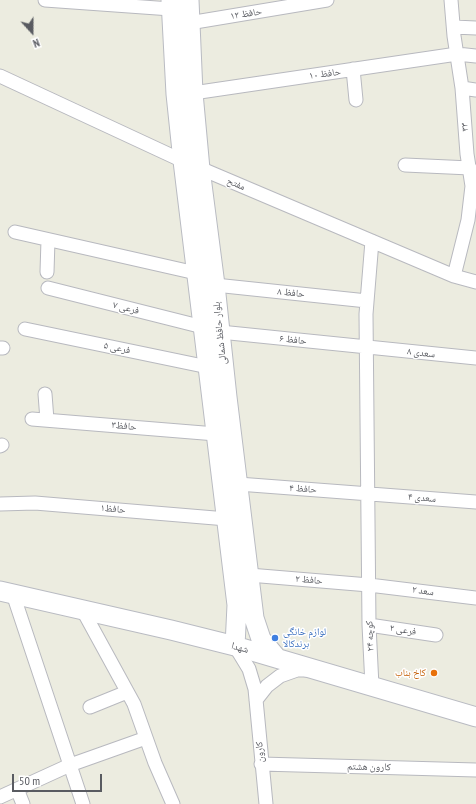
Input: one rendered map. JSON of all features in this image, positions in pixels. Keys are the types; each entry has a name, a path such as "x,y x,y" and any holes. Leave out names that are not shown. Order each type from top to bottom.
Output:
{"street":[{"path":"45,0 171,5"},
{"name":"بلوار حافظ شمالی","path":"188,0 193,93 200,169 215,285 208,367 237,605 235,646"},
{"name":"حافظ ۱۲","path":"189,23 327,0"},
{"name":"۳۳","path":"451,0 472,186 468,220 454,276"},
{"name":"بلوار حافظ شمالی","path":"171,5 171,26 182,161 196,273 212,330 238,484 254,618 261,639 277,658"},
{"path":"454,27 476,28"},
{"name":"حافظ ۱۰","path":"193,93 457,54 476,56"},
{"path":"353,70 356,100"},
{"name":"مفتح","path":"0,76 200,169 454,276 476,282"},
{"path":"462,88 476,90"},
{"path":"405,165 470,168"},
{"path":"14,232 196,273"},
{"path":"47,272 48,240"},
{"name":"کوچه ۲۴","path":"372,241 367,301 366,347 369,585 372,686"},
{"name":"حافظ ۸","path":"215,285 367,301"},
{"name":"فرعی ۷","path":"48,288 212,330"},
{"name":"فرعی ۵","path":"25,329 208,367"},
{"name":"حافظ ۶","path":"212,330 366,347"},
{"name":"سعدی ۸","path":"366,347 476,358"},
{"path":"45,394 47,420"},
{"name":"حافظ۳","path":"32,419 216,434"},
{"name":"حافظ ۴","path":"238,484 368,494"},
{"name":"سعدی ۴","path":"368,494 476,502"},
{"name":"حافظ۱","path":"0,504 35,503 226,519"},
{"name":"حافظ ۲","path":"249,575 369,585"},
{"name":"سعد ۲","path":"369,585 476,598"},
{"path":"7,593 83,804"},
{"name":"شهدا","path":"7,593 82,609 235,646 476,717"},
{"path":"82,609 134,704 173,804"},
{"name":"فرعی ۲","path":"370,625 436,635"},
{"name":"کارون","path":"235,646 249,669 256,700 266,804"},
{"path":"256,700 267,686 280,676 297,670 314,669"},
{"path":"90,707 127,692"},
{"path":"0,797 70,765 146,738"},
{"name":"کارون هشتم","path":"261,764 476,770"},
{"path":"17,789 23,804"}],"place":[{"name":"لوازم خانگی برندکالا","path":"275,638"},
{"name":"کاخ بناب","path":"434,673"}]}
